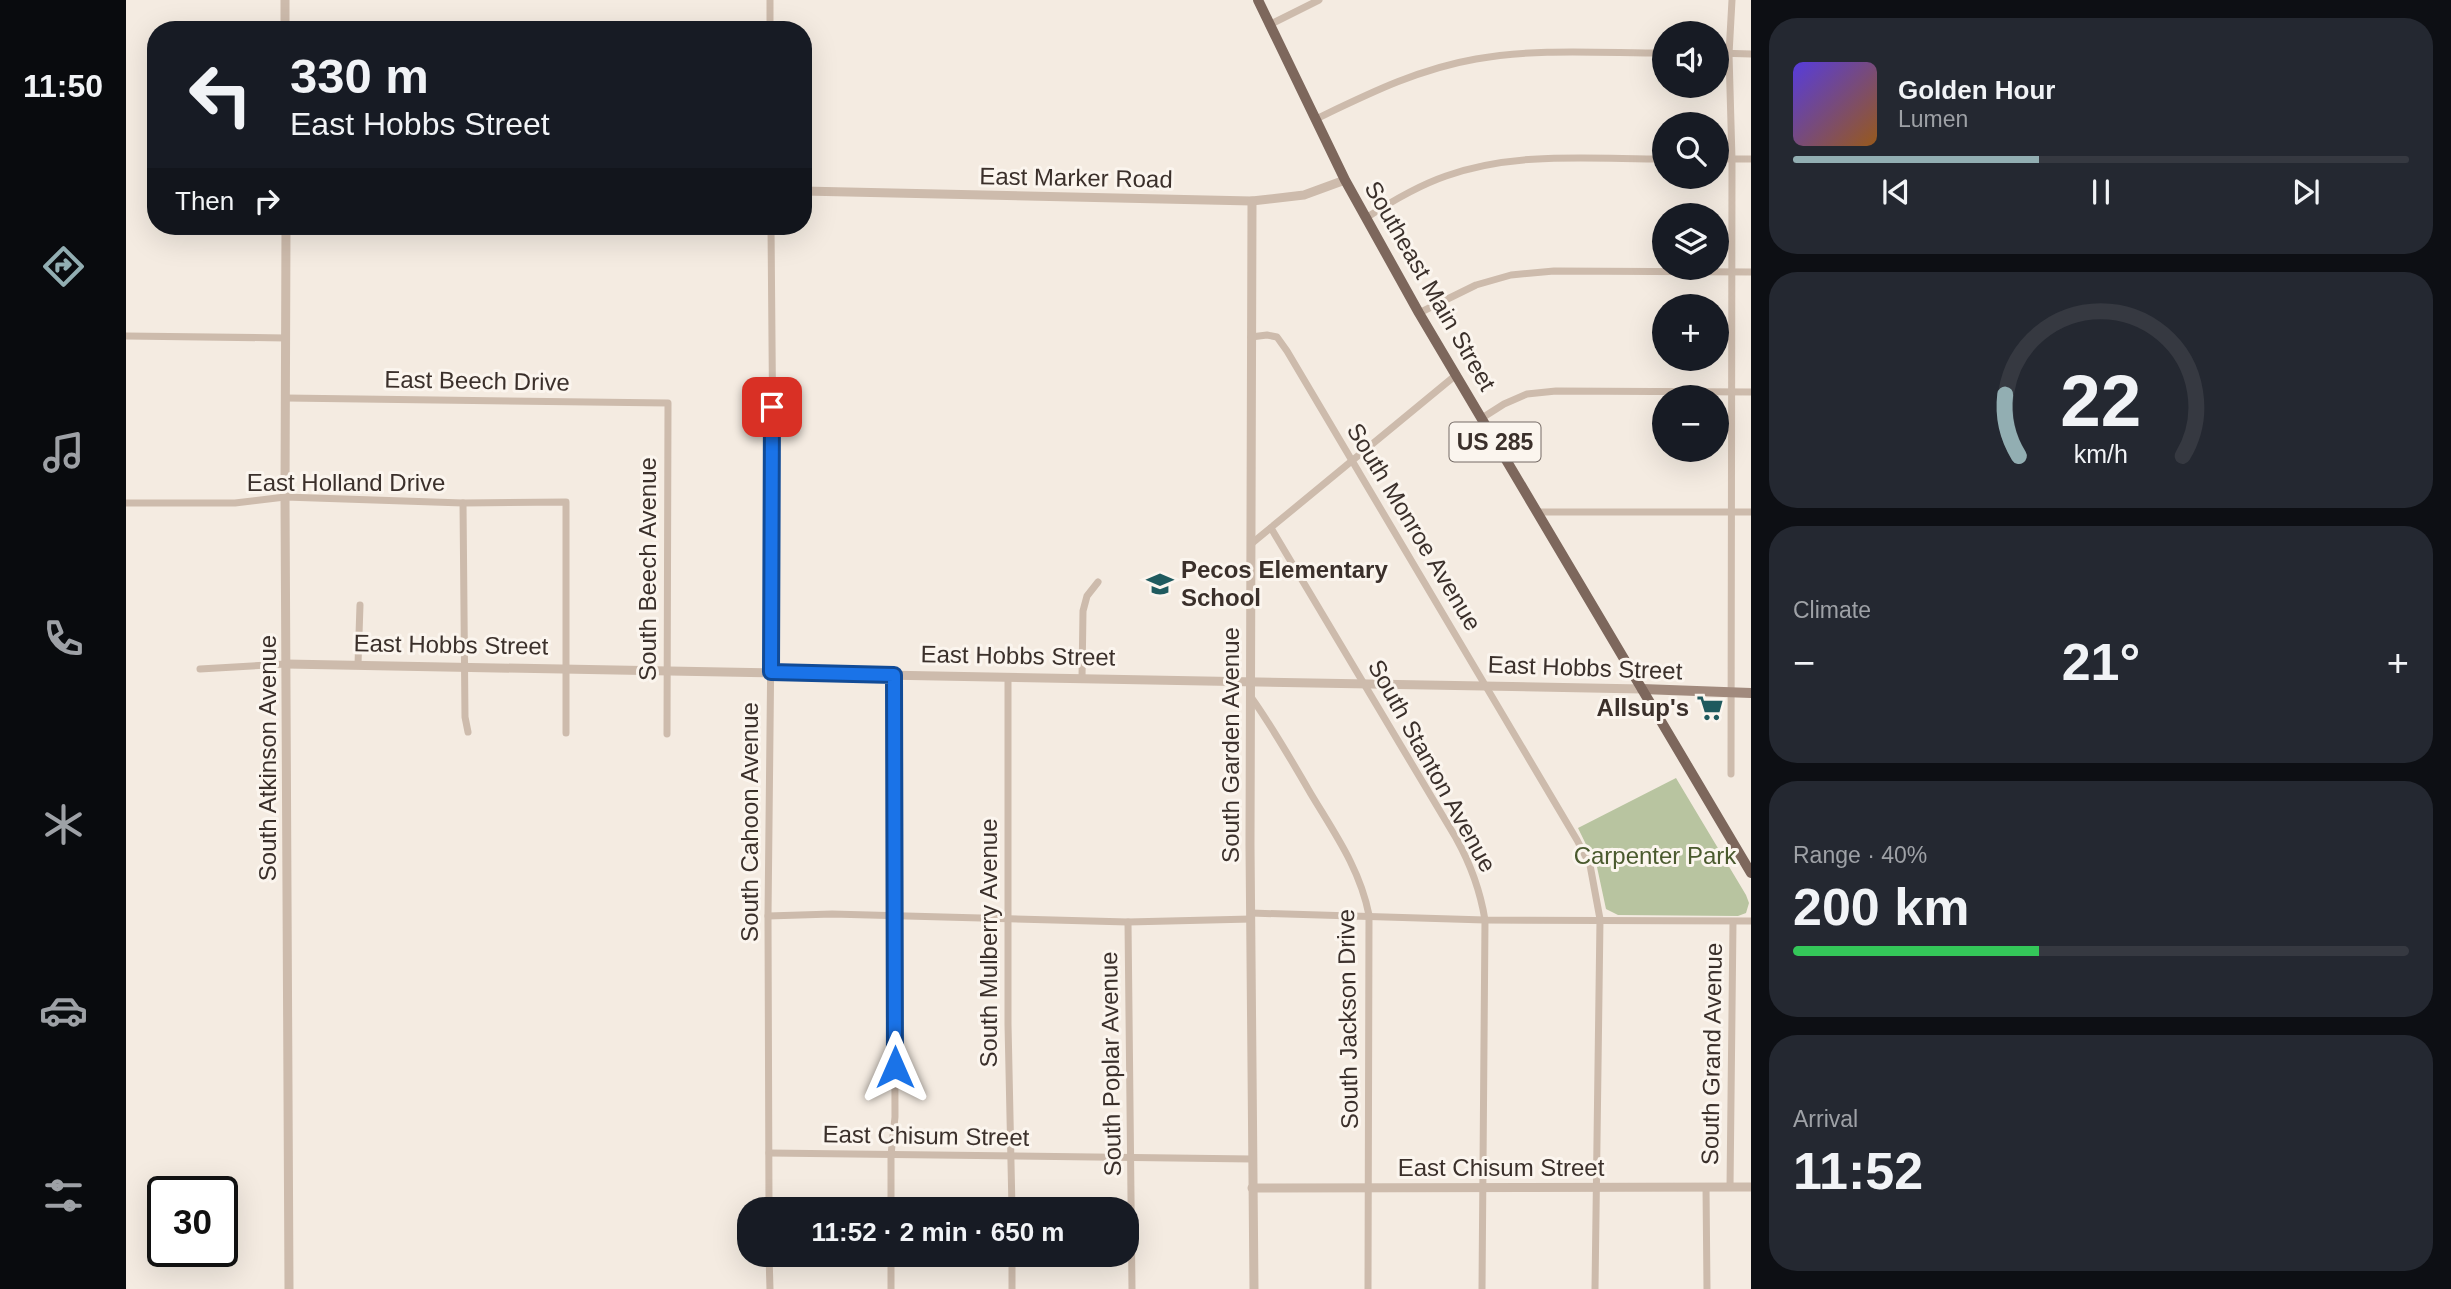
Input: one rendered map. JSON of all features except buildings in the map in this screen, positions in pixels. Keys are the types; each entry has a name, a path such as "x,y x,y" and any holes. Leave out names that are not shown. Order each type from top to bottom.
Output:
{"main road":[{"name":"Southeast Main Street","path":"1258,0 1345,180 1419,313 1751,873"},
{"name":"East Hobbs Street","path":"1642,690 1751,694"}],"street":[{"path":"285,0 285,21"},
{"path":"770,0 770,21"},
{"path":"1269,25 1319,0"},
{"path":"1731,774 1732,159 1729,54 1732,0"},
{"path":"1315,120 1404,78 1477,59 1515,54 1652,53"},
{"path":"1729,54 1751,54"},
{"path":"1366,218 1422,185 1478,166 1544,159 1652,159"},
{"path":"1732,159 1751,159"},
{"name":"East Marker Road","path":"812,191 1252,201 1304,195 1345,180"},
{"name":"South Garden Avenue","path":"1252,201 1250,697 1254,1289"},
{"name":"South Atkinson Avenue","path":"286,235 289,1289"},
{"name":"South Cahoon Avenue","path":"769,1197 771,235"},
{"path":"1419,313 1476,285 1511,275 1554,271 1751,272"},
{"path":"126,336 286,338"},
{"name":"South Monroe Avenue","path":"1251,337 1277,337 1590,865 1600,919 1595,1289"},
{"path":"1251,544 1273,531 1456,375"},
{"path":"1482,418 1527,394 1556,391 1751,392"},
{"name":"East Beech Drive","path":"286,398 668,403"},
{"name":"South Beech Avenue","path":"667,734 668,403"},
{"name":"East Holland Drive","path":"126,503 235,502 285,497 463,503 566,502 566,669"},
{"path":"463,503 468,732"},
{"path":"1537,513 1751,512"},
{"name":"South Stanton Avenue","path":"1273,531 1471,866 1480,892 1485,920 1482,1289"},
{"path":"1082,678 1083,611 1087,597 1098,582"},
{"path":"358,664 360,606"},
{"name":"East Hobbs Street","path":"200,669 286,664 358,664 1642,690"},
{"path":"566,669 566,733"},
{"path":"891,1197 891,1154 895,1117 894,675"},
{"name":"South Mulberry Avenue","path":"1009,677 1007,919 1012,1197"},
{"name":"South Jackson Drive","path":"1250,697 1280,741 1353,863 1364,890 1369,915 1368,1289"},
{"path":"768,916 895,916 1128,922 1251,916 1369,915 1485,920 1751,921"},
{"name":"South Poplar Avenue","path":"1128,922 1132,1289"},
{"name":"South Grand Avenue","path":"1730,1187 1733,922"},
{"name":"East Chisum Street","path":"769,1153 1252,1159"},
{"name":"South Grand Avenue","path":"1706,1187 1707,1289"},
{"name":"East Chisum Street","path":"1252,1188 1751,1187"},
{"path":"769,1267 770,1289"},
{"path":"891,1267 891,1289"},
{"path":"1012,1267 1012,1289"}],"green space":[{"name":"Carpenter Park","path":"1676,778 1746,895 1749,903 1746,913 1738,916 1618,915 1606,909 1597,867 1578,828"}],"place":[{"name":"Pecos Elementary School","path":"1160,584"},
{"name":"Allsup's","path":"1710,708"}],"route":[{"path":"772,407 771,672 894,675 895,1067"}]}
